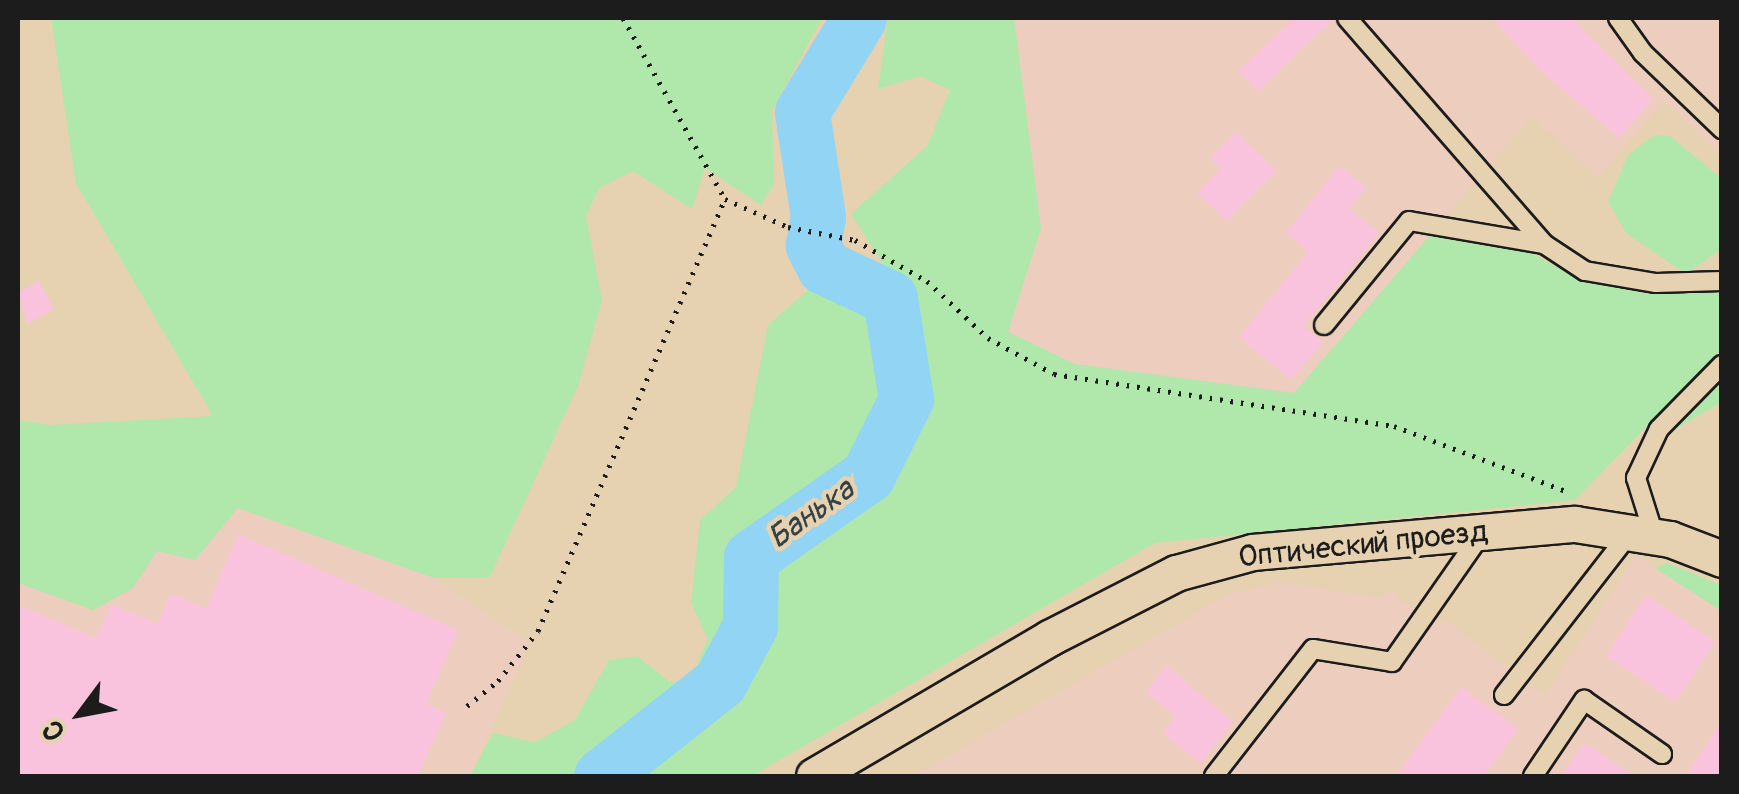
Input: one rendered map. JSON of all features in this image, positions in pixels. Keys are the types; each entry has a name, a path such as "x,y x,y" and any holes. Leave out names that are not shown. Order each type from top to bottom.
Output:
{"street":[{"name":"Оптический проезд","path":"814,776 1048,638 1176,573 1252,552 1575,524 1643,533 1722,559"}],"lane":[{"path":"1347,18 1544,244 1584,272 1656,283 1722,280"},
{"path":"1618,18 1643,53 1722,129"},
{"path":"1324,325 1409,221 1544,244"},
{"path":"1504,695 1643,533 1636,478 1659,429 1722,365"},
{"path":"1214,776 1313,649 1392,662 1482,533"},
{"path":"1533,776 1584,700 1662,754"}],"path":[{"path":"623,18 725,198 788,227 855,240 927,280 988,338 1054,374 1394,426 1566,491"},
{"path":"467,706 498,681 538,630 725,198"}],"shaded area":[{"path":"1014,18 1721,18 1721,155 1664,101 1598,178 1532,117 1294,393 1075,364 1008,332 1041,228"},
{"path":"238,508 434,578 530,643 470,776 18,776 18,583 93,610 133,588 157,551 195,560"},
{"path":"1636,555 1721,611 1721,776 913,776 1227,595 1279,582 1379,598 1393,589 1400,600 1453,625 1545,696"}],"green space":[{"path":"51,18 822,18 772,111 774,184 761,205 705,168 692,209 633,171 599,188 586,216 602,300 578,386 490,577 434,578 238,508 195,560 157,551 133,588 93,610 18,583 18,420 51,425 213,416 76,183"},
{"path":"888,18 1014,18 1041,228 1008,332 1075,364 1294,393 1431,234 1530,252 1576,278 1647,294 1721,292 1721,350 1575,500 1155,543 752,776 470,776 493,733 535,742 575,720 609,660 637,656 670,682 690,681 708,639 691,603 700,520 736,487 768,325 817,282 902,294 851,214 927,146 950,90 920,76 878,89"},
{"path":"1654,135 1670,136 1721,178 1721,249 1686,274 1627,234 1608,202 1628,155"},
{"path":"1721,382 1721,402 1674,430"},
{"path":"1667,563 1721,585 1721,611 1655,568"}],"building":[{"path":"1294,18 1334,18 1258,91 1238,71"},
{"path":"1492,18 1571,18 1653,99 1619,138 1540,70"},
{"path":"1236,132 1276,171 1226,221 1197,193 1221,169 1210,158"},
{"path":"1339,166 1366,188 1349,209 1379,233 1303,326 1323,342 1291,380 1239,337 1308,252 1286,233"},
{"path":"39,281 54,309 27,324 18,292"},
{"path":"238,534 458,630 426,704 446,712 418,776 18,776 18,605 96,638 111,604 157,624 171,593 206,609"},
{"path":"1646,595 1715,642 1675,702 1606,656"},
{"path":"1167,666 1233,722 1200,763 1163,733 1176,716 1146,691"},
{"path":"1461,687 1518,729 1483,776 1396,776"},
{"path":"1722,721 1722,776 1686,776"},
{"path":"1584,743 1634,776 1561,776"}],"waterway":[{"name":"Банька","path":"601,776 720,682 750,626 751,557 868,475 906,399 890,298 824,267 813,245 818,217 802,112 859,18"}]}
